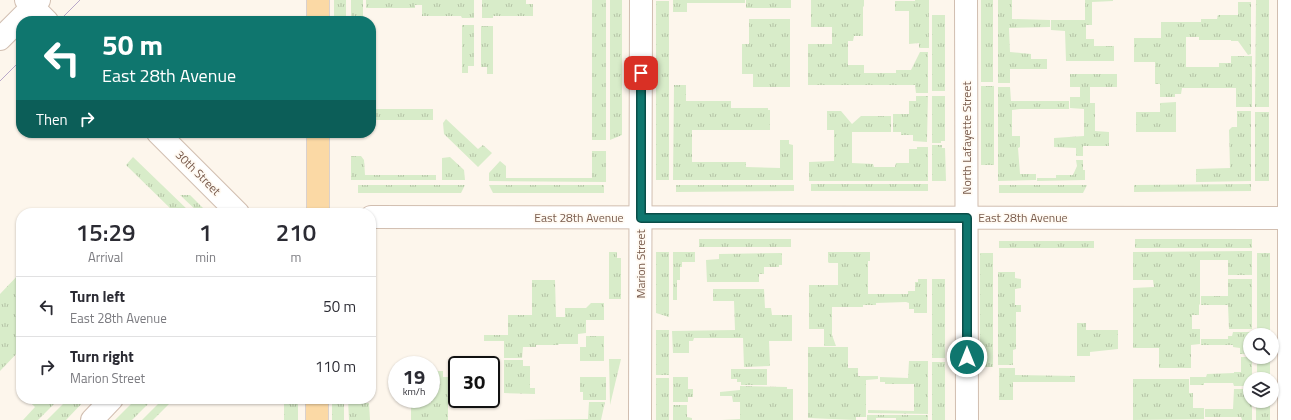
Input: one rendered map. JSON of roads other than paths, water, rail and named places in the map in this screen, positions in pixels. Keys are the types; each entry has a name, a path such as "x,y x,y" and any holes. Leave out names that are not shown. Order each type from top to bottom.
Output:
{"main road":[{"path":"318,0 318,16"},
{"path":"318,138 318,208"},
{"path":"317,404 317,420"}],"street":[{"name":"Marion Street","path":"640,420 641,0"},
{"name":"North Lafayette Street","path":"966,0 967,420"},
{"path":"1289,0 1289,420"},
{"path":"26,16 36,7"},
{"path":"0,39 16,25"},
{"name":"30th Street","path":"163,138 233,208"},
{"name":"East 28th Avenue","path":"376,217 1290,218"},
{"name":"Marion Street","path":"629,420 640,361"},
{"path":"92,420 107,404"}],"tram line":[{"path":"64,16 80,0"},
{"path":"0,81 16,65"}]}
